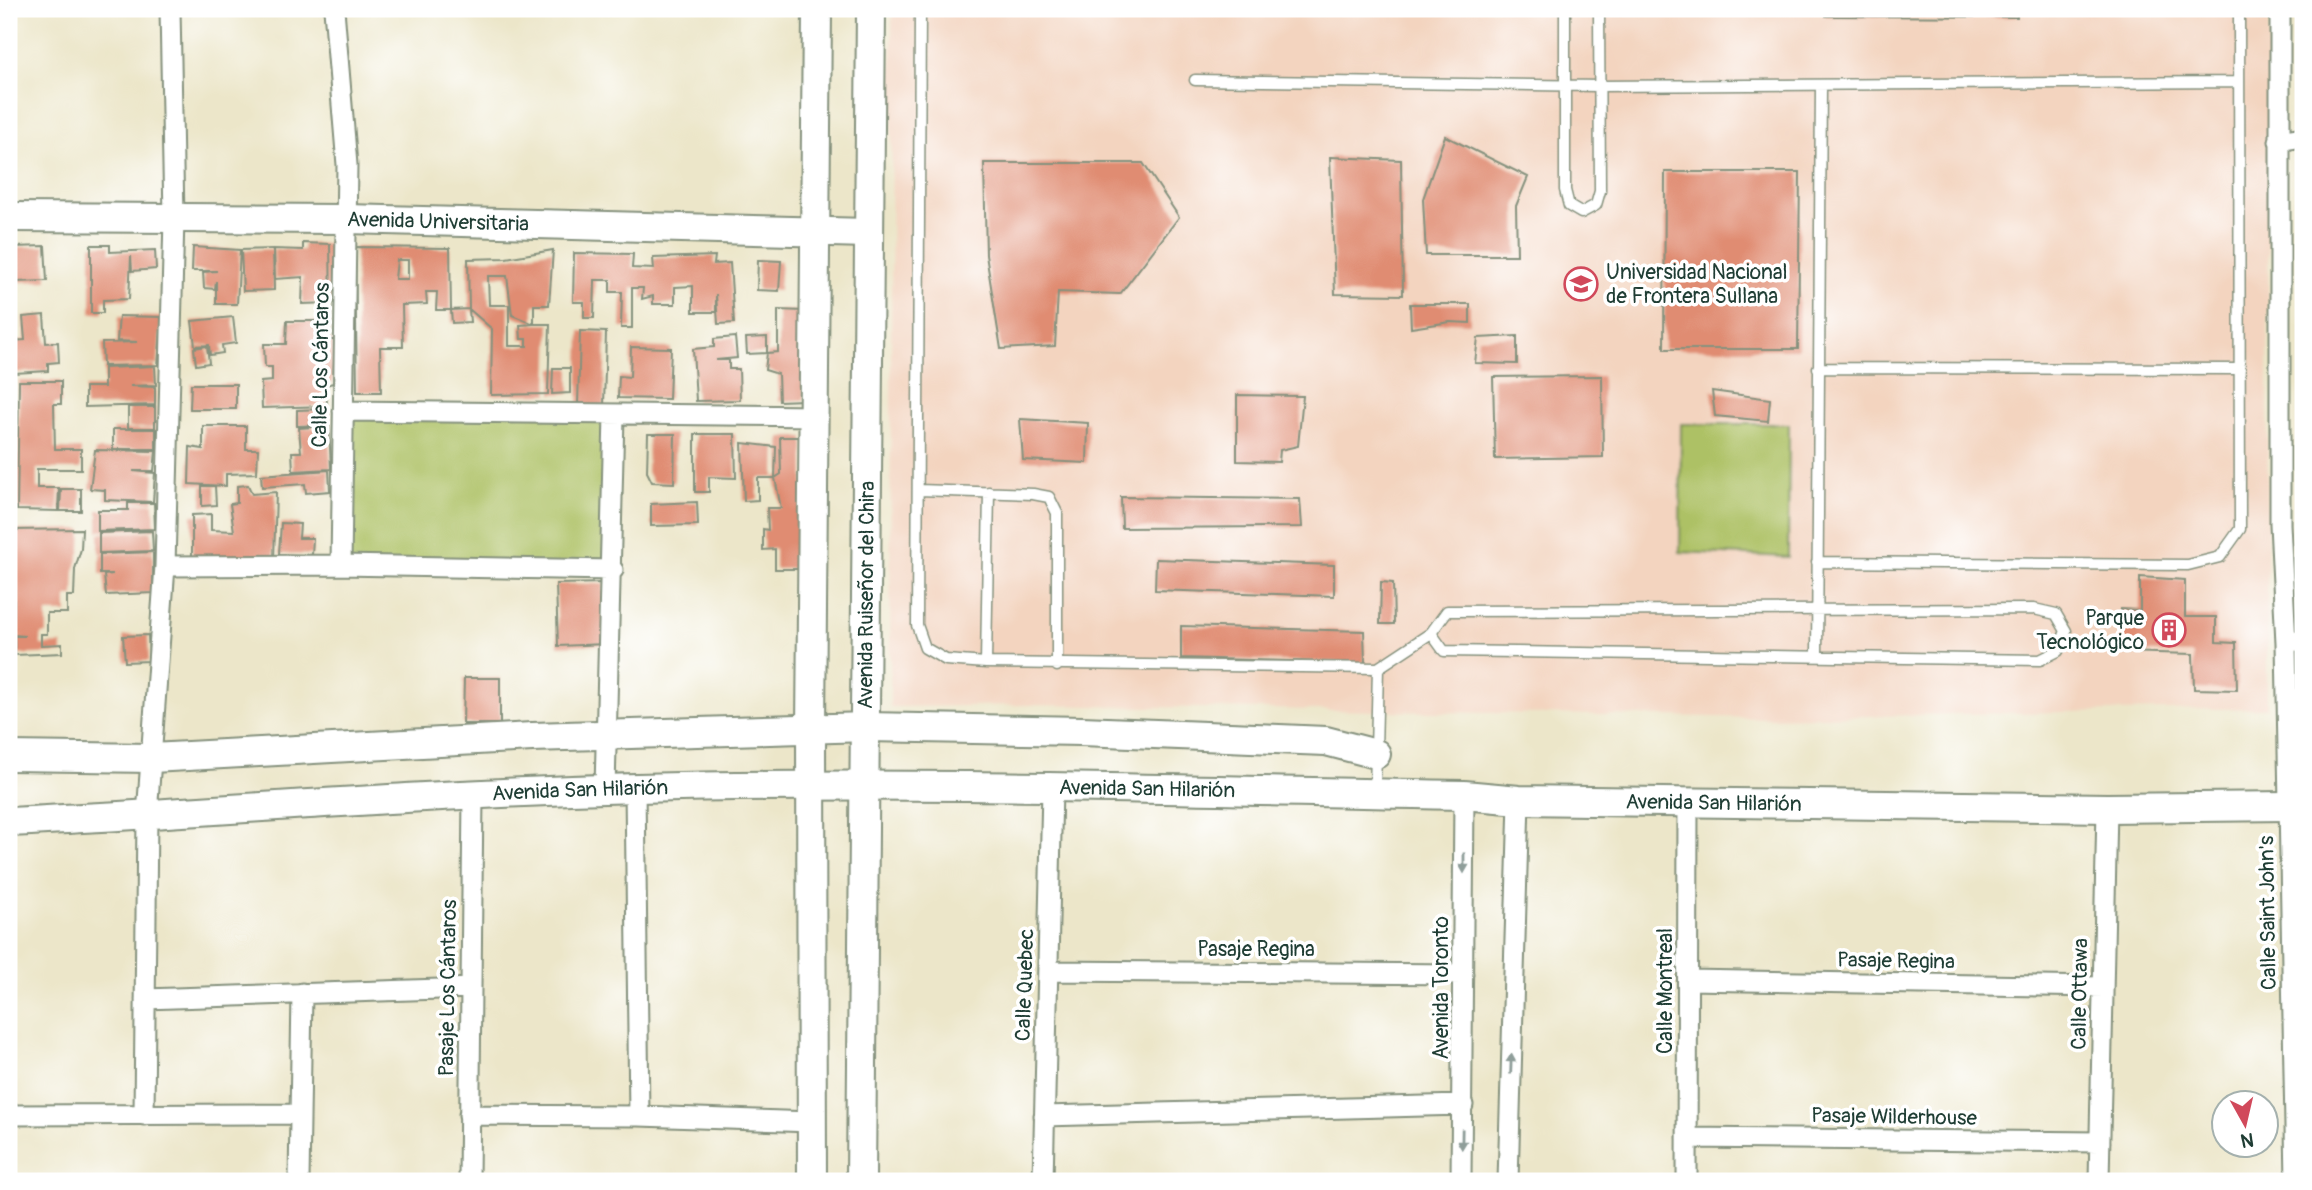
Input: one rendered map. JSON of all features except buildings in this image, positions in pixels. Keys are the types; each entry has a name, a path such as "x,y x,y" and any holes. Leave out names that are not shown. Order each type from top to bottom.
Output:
{"street":[{"path":"144,1115 147,815 165,566 174,218 170,9"},
{"name":"Calle Los Cántaros","path":"334,9 347,165 341,565"},
{"path":"812,1181 811,729 817,9"},
{"name":"Avenida Ruiseñor del Chira","path":"861,1181 864,787 867,726 871,9"},
{"name":"Calle Saint John's","path":"2280,9 2280,524 2294,642 2288,806 2296,1181"},
{"path":"2279,141 2303,137"},
{"name":"Avenida Universitaria","path":"9,217 347,219 868,233"},
{"path":"343,411 814,416"},
{"path":"605,789 613,570 614,415"},
{"path":"165,566 341,565 613,570"},
{"path":"9,756 152,758 607,734 867,726 1082,730 1326,741 1376,754"},
{"name":"Avenida San Hilarión","path":"9,822 605,789 811,786 1375,793 1464,795 1519,800 1688,800 2107,808 2288,806"},
{"path":"635,788 639,1115"},
{"name":"Calle Quebec","path":"1043,1181 1052,789"},
{"name":"Pasaje Los Cántaros","path":"469,1181 473,795"},
{"name":"Avenida Toronto","path":"1461,1181 1464,795"},
{"path":"1508,1181 1519,800"},
{"name":"Calle Montreal","path":"1687,1181 1688,800"},
{"name":"Calle Ottawa","path":"2099,1181 2107,808"},
{"name":"Pasaje Regina","path":"1048,971 1464,974"},
{"name":"Pasaje Regina","path":"1688,980 2103,986"},
{"path":"145,999 470,988"},
{"path":"299,1181 302,993"},
{"path":"1044,1116 1463,1105"},
{"path":"9,1115 298,1114"},
{"path":"469,1115 639,1115 812,1122"},
{"name":"Pasaje Wilderhouse","path":"1687,1138 2100,1142"}],"lane":[{"path":"920,9 917,625 925,648 946,660 1057,666 1378,668 1431,633 1447,611 2034,609 2056,614 2066,631 2058,651 2040,660 1444,651 1431,633"},
{"path":"1565,9 1565,190 1569,206 1581,213 1596,205 1600,191 1599,9"},
{"path":"1817,562 2188,565 2220,557 2240,529 2239,9"},
{"path":"1195,80 1599,86 2239,82"},
{"path":"1817,656 1821,85"},
{"path":"1818,368 2240,369"},
{"path":"919,490 1049,497 1057,513 1057,666"},
{"path":"986,663 989,492"},
{"path":"1375,793 1378,668"}],"shaded area":[{"name":"Universidad Nacional de Frontera Sullana","path":"892,9 2269,9 2267,708 1771,718 1033,705 890,707"}],"green space":[{"path":"343,411 614,415 613,570 341,565"},
{"path":"1681,424 1789,424 1788,557 1680,552"}],"place":[{"name":"Universidad Nacional de Frontera Sullana","path":"1581,284"},
{"name":"Parque Tecnológico","path":"2169,630"}]}
